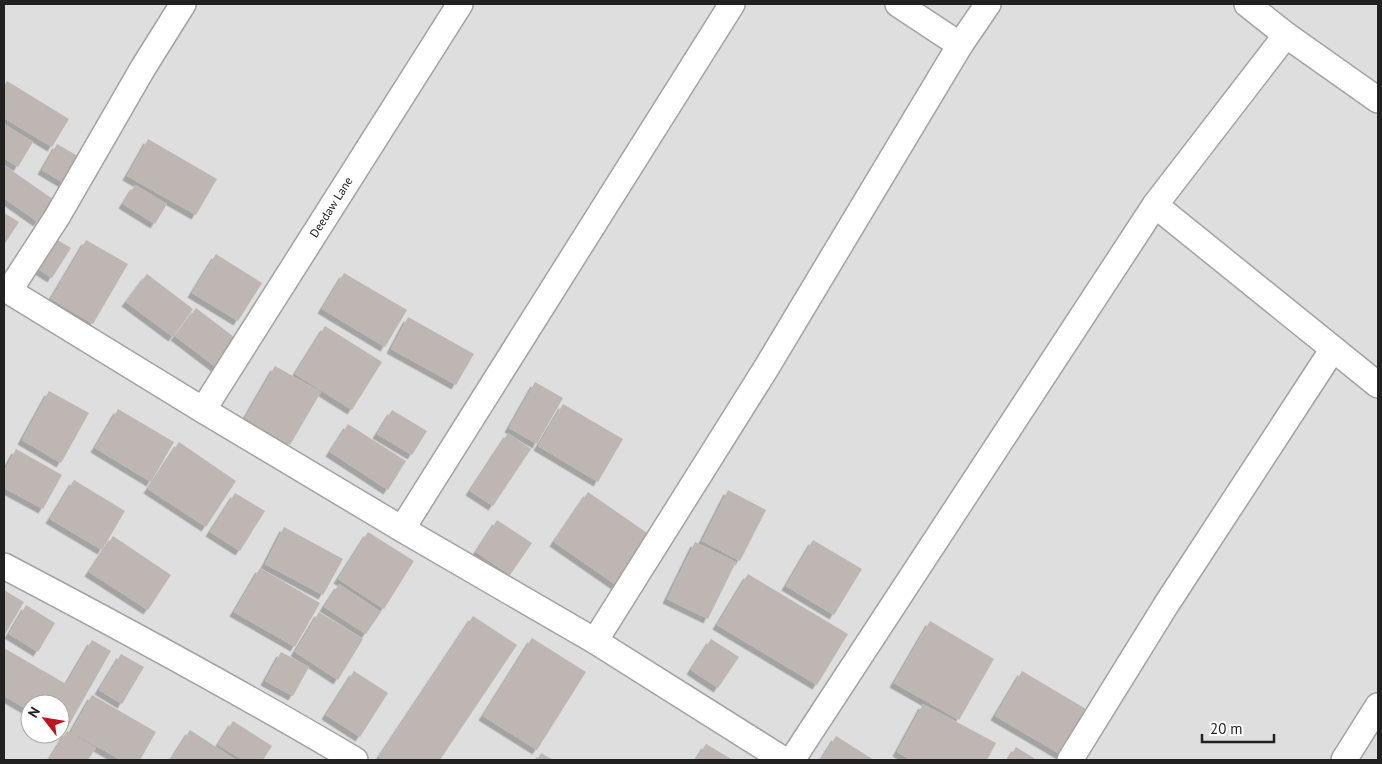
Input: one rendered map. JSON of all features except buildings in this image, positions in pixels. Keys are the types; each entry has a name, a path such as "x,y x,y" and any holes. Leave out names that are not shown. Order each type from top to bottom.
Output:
{"street":[{"path":"183,4 56,216 6,289 402,529 595,641 784,760"},
{"name":"Deedaw Lane","path":"203,410 460,4"},
{"path":"402,529 732,4"},
{"path":"898,4 960,45"},
{"path":"595,641 765,370 960,45 988,4"},
{"path":"1250,5 1286,34 1378,100"},
{"path":"792,760 1155,205 1286,34"},
{"path":"1155,205 1378,385"},
{"path":"1070,760 1166,605 1333,349"},
{"path":"4,566 100,616 355,760"},
{"path":"1344,760 1378,706"}],"shaded area":[{"path":"4,4 1378,4 1378,760 4,760"}]}
